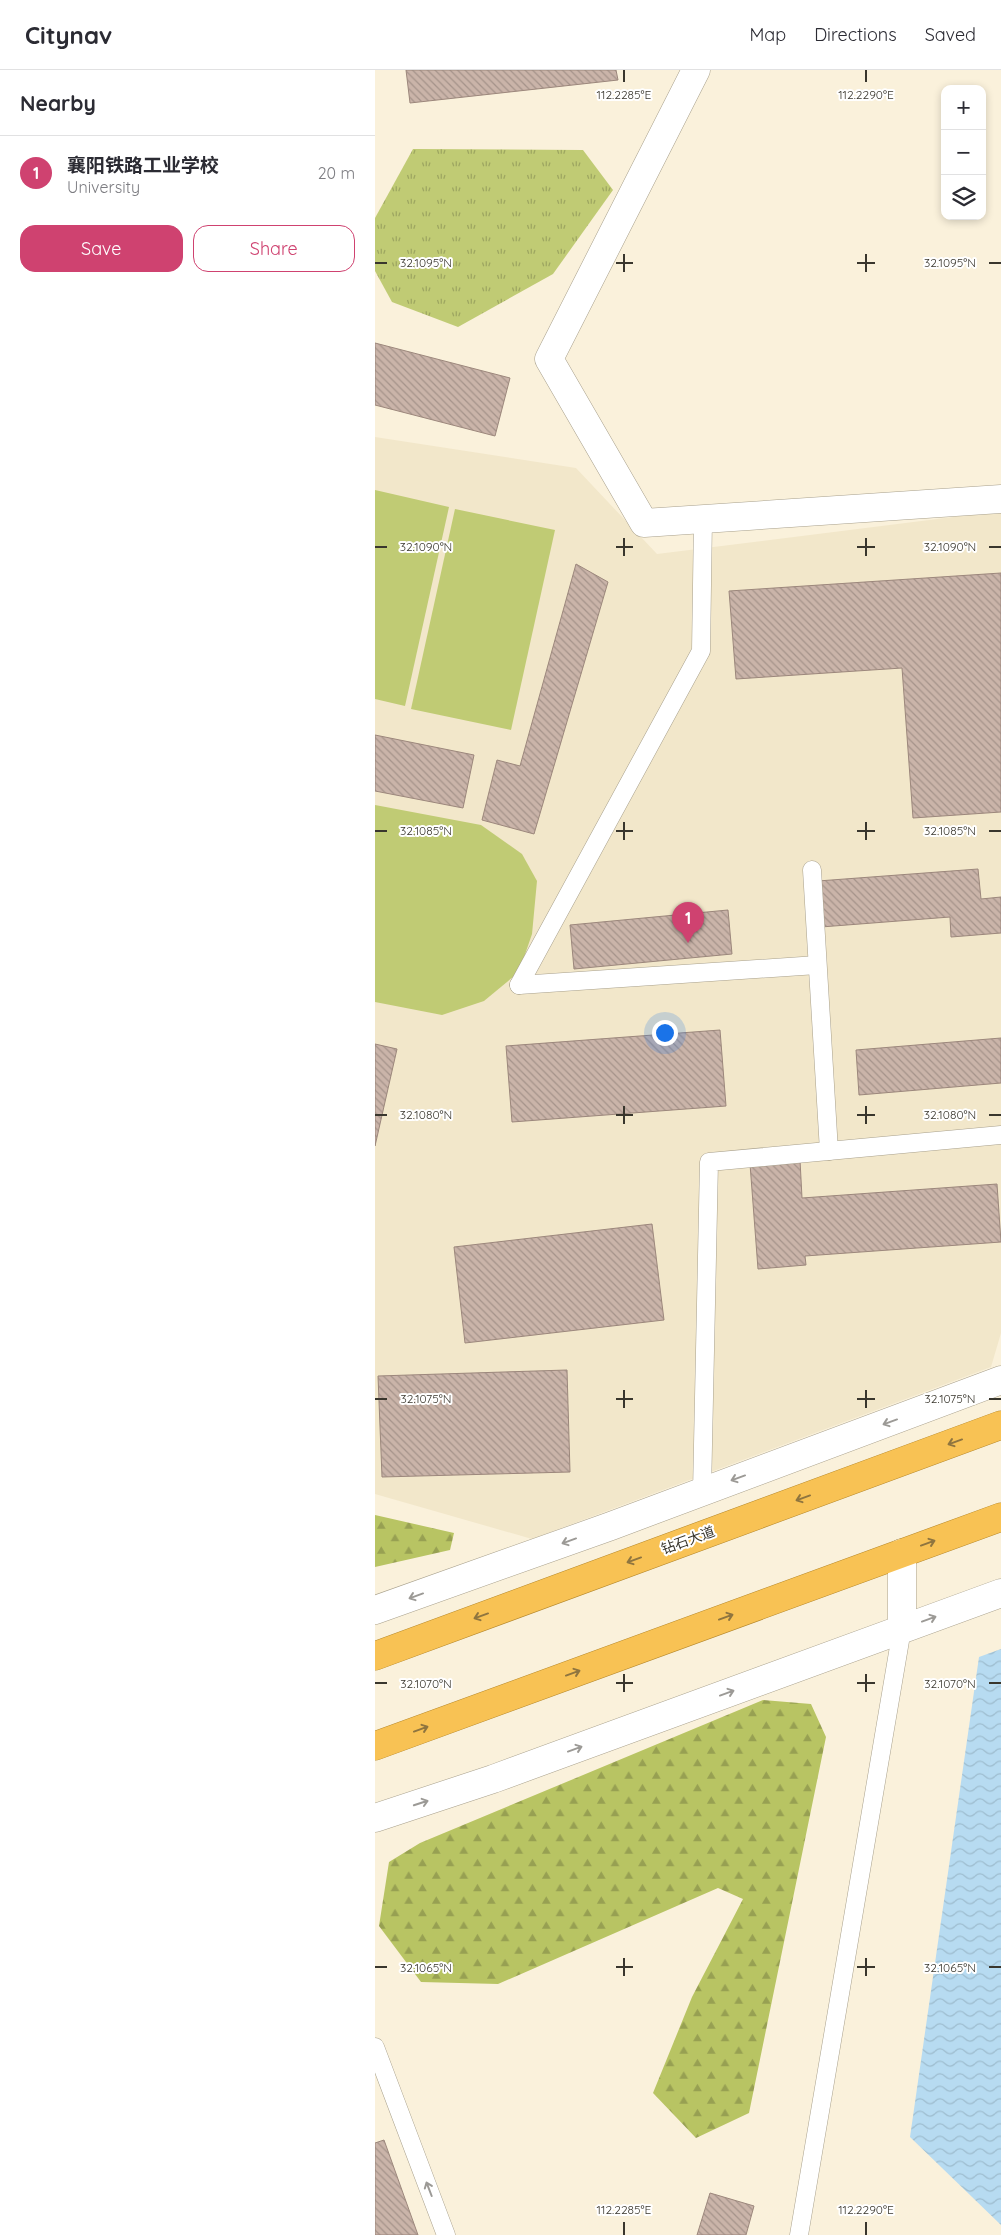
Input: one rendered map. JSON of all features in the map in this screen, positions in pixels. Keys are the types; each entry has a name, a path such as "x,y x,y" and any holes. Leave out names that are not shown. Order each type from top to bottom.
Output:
{"highway":[{"name":"钻石大道","path":"375,1656 1001,1425"},
{"path":"375,1746 1001,1517"}],"street":[{"path":"696,70 549,359 644,523 1001,499"},
{"path":"375,1610 702,1492 1001,1380"},
{"path":"901,1553 901,1629"},
{"path":"375,1818 493,1779 1001,1592"}],"lane":[{"path":"703,519 701,651 519,985 817,965"},
{"path":"812,870 829,1151"},
{"path":"702,1492 709,1162 1001,1135"},
{"path":"799,2235 901,1629"},
{"path":"375,2047 446,2235"}],"shaded area":[{"path":"375,437 576,468 657,554 1001,511 1001,1333 991,1367 532,1539 375,1494"}],"green space":[{"path":"413,149 583,150 613,190 553,274 458,327 392,302 375,271 375,218"},
{"path":"375,490 449,507 405,706 375,699"},
{"path":"455,509 555,530 511,730 411,709"},
{"path":"375,805 481,825 522,854 537,881 532,934 519,972 484,1001 442,1015 375,1002"},
{"path":"375,1515 454,1533 450,1550 375,1567"},
{"path":"763,1700 811,1704 826,1737 749,2113 696,2138 653,2093 692,1997 743,1899 718,1888 498,1984 421,1982 379,1926 389,1862 420,1843"}],"water":[{"path":"1001,1649 1001,2225 910,2137 979,1657"}],"building":[{"path":"406,70 616,70 618,80 410,103"},
{"path":"375,343 510,378 495,436 375,405"},
{"path":"576,564 608,582 534,834 482,820 497,760 520,766"},
{"path":"1001,573 1001,812 913,818 902,668 736,679 729,591"},
{"path":"375,735 474,755 463,808 375,791"},
{"path":"978,869 981,899 1001,897 1001,933 951,937 950,917 821,927 818,881"},
{"path":"728,910 732,954 574,969 570,925"},
{"path":"720,1030 726,1106 512,1122 506,1046"},
{"path":"1001,1038 1001,1083 859,1095 856,1050"},
{"path":"375,1044 397,1049 375,1146"},
{"path":"800,1160 802,1198 997,1184 1001,1242 805,1256 806,1265 758,1269 750,1164"},
{"path":"652,1224 664,1320 465,1343 454,1247"},
{"path":"567,1370 570,1472 382,1477 378,1376"},
{"path":"384,2140 418,2235 375,2235 375,2143"},
{"path":"710,2193 754,2206 746,2235 697,2235"}],"place":[{"name":"襄阳铁路工业学校","path":"688,943"}]}
